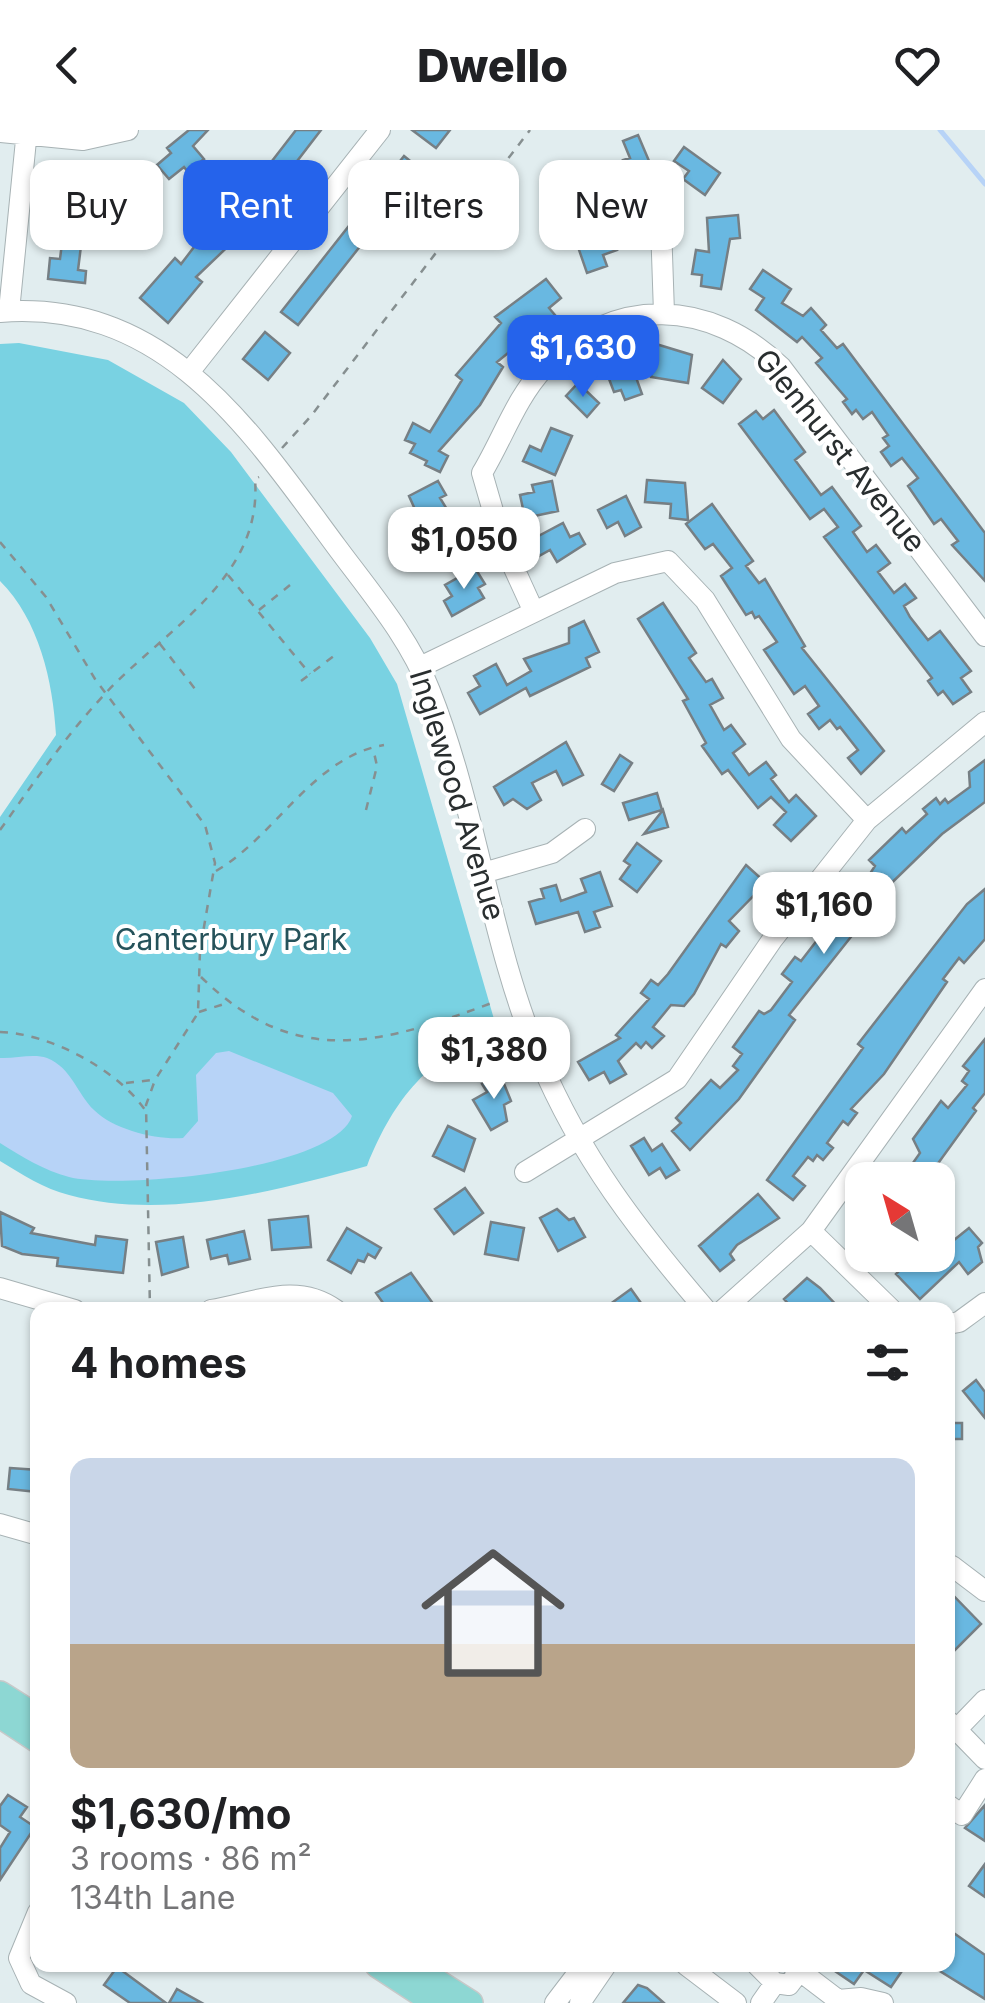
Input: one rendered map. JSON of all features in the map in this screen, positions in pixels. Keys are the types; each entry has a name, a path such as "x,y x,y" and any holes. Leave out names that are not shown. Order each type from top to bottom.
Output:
{"main road":[{"path":"0,1694 30,1713"},
{"path":"0,1715 30,1735"},
{"path":"389,1972 436,2003"},
{"path":"421,1972 470,2003"}],"street":[{"path":"0,132 82,140 128,130"},
{"path":"190,371 380,130"},
{"name":"Inglewood Avenue","path":"27,132 5,312 76,320 114,331 190,371 224,400 420,667 540,1062 578,1141 628,1217 699,1302"},
{"path":"534,612 502,542 482,472 526,392 564,350 608,324 664,313 662,250"},
{"name":"Glenhurst Avenue","path":"664,313 730,328 781,367 985,636"},
{"path":"420,667 614,573 668,561 705,600 791,738 867,820"},
{"path":"525,1172 677,1079 772,940 867,820 985,722"},
{"path":"484,873 552,854 586,829"},
{"path":"732,1302 811,1230 985,989"},
{"path":"811,1230 884,1302"},
{"path":"0,1288 48,1302"},
{"path":"244,1302 277,1294 325,1302"},
{"path":"955,1320 985,1303"},
{"path":"0,1524 30,1533"},
{"path":"955,1568 985,1591"},
{"path":"955,1723 985,1700"},
{"path":"955,1728 985,1759"},
{"path":"955,1810 962,1815 985,1778"},
{"path":"30,1931 19,1958 31,1984 66,2003"},
{"path":"555,2003 579,1972"},
{"path":"580,2003 601,1972"},
{"path":"695,1972 736,2003"},
{"path":"764,1972 775,1983 789,1985 796,1972"},
{"path":"804,1972 838,2000 883,2003"},
{"path":"761,2003 775,1983"}],"path":[{"path":"0,542 46,597 94,679 205,826 215,852 200,950 198,1013 155,1080 146,1111 150,1302"},
{"path":"227,574 310,674"},
{"path":"258,610 290,585"},
{"path":"159,643 199,694"},
{"path":"301,681 339,652"},
{"path":"214,872 250,850 330,769 384,745"},
{"path":"366,810 377,766 373,747"},
{"path":"200,976 228,1003 283,1034 340,1041 413,1028 518,996"},
{"path":"198,1013 228,1003"},
{"path":"0,1032 29,1036 52,1045 124,1084 146,1111"},
{"path":"124,1084 155,1080"}],"green space":[{"name":"Canterbury Park","path":"19,343 108,360 184,403 231,452 370,638 397,684 496,1026 451,1053 417,1082 390,1119 367,1166 219,1200 143,1205 60,1192 0,1161 0,817 56,735 42,652 25,614 0,581 0,344"}],"shaded area":[{"path":"229,1051 333,1093 352,1116 337,1135 307,1150 223,1172 176,1178 132,1181 69,1177 0,1143 0,1058 47,1058 62,1068 102,1117 149,1135 183,1138 198,1121 196,1075 216,1053"}],"building":[{"path":"189,130 208,130 193,146 204,159 183,160 183,168 169,179 163,172 163,160 171,153 167,148"},
{"path":"296,130 321,130 298,160 273,160"},
{"path":"412,130 450,130 436,148"},
{"path":"638,135 649,160 623,160 630,158 623,141"},
{"path":"684,147 720,173 705,195 684,180 689,171 684,168 684,160 675,160"},
{"path":"738,215 740,238 730,239 721,289 701,286 702,275 692,274 696,250 709,252 707,218"},
{"path":"348,227 348,250 357,250 298,325 281,312"},
{"path":"61,250 80,250 78,270 86,271 85,283 48,279 50,258 60,259"},
{"path":"192,250 224,250 196,277 202,282 168,323 140,298 175,258 181,264"},
{"path":"579,250 617,250 603,255 607,266 587,273"},
{"path":"763,270 791,289 782,303 803,316 811,308 826,325 821,330 837,348 843,344 985,533 985,581 952,545 958,541 941,519 934,524 908,486 918,478 902,458 891,466 881,452 889,446 883,438 888,435 872,412 863,419 856,410 852,414 843,402 847,399 816,363 822,358 802,337 797,342 756,310 764,298 750,289"},
{"path":"546,279 561,298 549,308 555,315 497,362 503,367 480,405 439,451 448,456 440,472 425,465 427,461 410,453 415,444 405,440 413,423 430,432 462,380 456,375 501,323 495,317"},
{"path":"265,332 290,353 268,380 243,359"},
{"path":"656,344 692,355 688,383 651,377"},
{"path":"617,353 618,358 628,355 642,394 625,400 621,390 614,392 601,358"},
{"path":"723,360 741,379 723,403 702,388"},
{"path":"578,383 599,403 587,417 566,396"},
{"path":"774,410 805,452 795,460 821,495 832,487 861,526 853,532 867,552 876,545 890,563 878,572 894,593 905,584 916,598 904,606 910,617 928,640 940,631 971,671 961,678 971,692 953,704 943,691 938,695 928,681 932,678 824,537 838,527 824,509 810,519 739,424 756,411 763,419"},
{"path":"551,428 572,436 555,475 523,461 530,446 541,451"},
{"path":"647,480 685,483 688,520 670,518 671,504 645,502"},
{"path":"438,481 446,495 440,498 464,537 455,541 461,553 439,563 409,496"},
{"path":"552,481 558,511 525,518 520,495 534,492 532,485"},
{"path":"626,496 641,527 625,536 618,522 607,528 598,510"},
{"path":"712,504 753,561 746,566 759,583 765,579 805,646 802,648 884,751 861,774 848,758 858,750 830,720 819,729 808,714 819,706 805,686 794,694 764,650 777,642 759,616 755,618 752,612 746,615 721,576 732,568 713,544 705,549 686,524"},
{"path":"563,523 570,537 579,533 585,544 557,562 550,550 539,556 531,540"},
{"path":"475,568 485,584 478,588 484,598 452,616 444,601 452,596 445,585"},
{"path":"663,603 696,653 689,658 706,682 712,679 723,698 710,705 724,730 731,725 745,744 733,753 749,775 766,762 776,775 771,779 789,802 796,795 816,816 791,841 774,825 786,812 771,797 758,808 728,770 722,774 702,746 706,743 683,701 688,699 638,619"},
{"path":"584,621 599,652 586,658 590,667 530,696 526,688 480,714 468,693 480,686 474,676 496,664 507,685 531,671 524,659 569,643 569,628"},
{"path":"566,742 583,775 563,785 556,771 532,783 541,800 527,809 513,799 504,805 494,787"},
{"path":"620,755 632,763 614,791 602,784"},
{"path":"985,760 985,802 942,834 873,901 877,904 789,1015 795,1020 739,1099 690,1150 672,1131 681,1123 676,1118 711,1080 720,1088 738,1070 733,1066 742,1054 733,1047 759,1011 764,1014 771,1010 792,982 782,974 795,957 801,961 818,939 812,934 841,895 855,897 875,866 869,860 902,828 906,833 927,814 923,809 936,798 940,804 945,799 948,803 970,787 969,772"},
{"path":"657,793 662,810 629,820 623,803"},
{"path":"663,810 668,827 644,834"},
{"path":"637,843 661,861 637,892 620,879 630,865 624,861"},
{"path":"746,865 766,883 729,921 739,931 726,947 721,944 694,994 684,1006 671,1005 653,1027 664,1036 652,1048 646,1042 641,1048 636,1043 618,1061 626,1074 610,1083 604,1072 589,1080 578,1062 620,1038 616,1035 649,999 641,993 651,980 658,985 668,974"},
{"path":"600,872 612,906 594,912 600,927 585,932 578,912 536,924 529,902 544,898 541,889 556,885 561,901 586,892 581,879"},
{"path":"985,889 985,939 964,963 959,958 943,979 947,982 884,1074 851,1109 857,1113 848,1125 843,1121 827,1143 833,1148 823,1160 817,1155 813,1161 808,1157 793,1176 805,1186 793,1200 767,1180 863,1048 858,1044 967,904"},
{"path":"985,1039 985,1093 973,1108 976,1111 939,1162 914,1162 920,1153 913,1139 941,1101 948,1108 967,1085 962,1081 969,1071 963,1066"},
{"path":"500,1074 511,1101 504,1105 507,1121 491,1130 473,1100 487,1092 482,1084"},
{"path":"448,1126 475,1139 464,1171 433,1156"},
{"path":"644,1138 652,1151 662,1144 679,1170 666,1178 660,1168 649,1175 631,1146"},
{"path":"465,1188 483,1213 454,1234 435,1209"},
{"path":"758,1194 779,1218 737,1245 730,1254 734,1260 720,1271 699,1246"},
{"path":"557,1209 569,1220 574,1218 585,1237 558,1251 540,1218"},
{"path":"0,1212 34,1228 31,1233 95,1245 96,1236 127,1240 123,1273 57,1266 58,1258 22,1254 2,1246"},
{"path":"308,1216 311,1247 272,1250 269,1220"},
{"path":"491,1222 524,1228 518,1260 485,1254"},
{"path":"347,1228 381,1248 375,1258 368,1254 364,1262 358,1260 351,1273 328,1260"},
{"path":"969,1228 982,1243 978,1247 982,1262 968,1274 959,1262 955,1266 955,1239"},
{"path":"244,1231 250,1259 229,1264 227,1255 211,1259 207,1240"},
{"path":"183,1237 188,1267 162,1275 156,1242"},
{"path":"898,1272 948,1272 920,1299"},
{"path":"411,1273 432,1302 382,1302 376,1293"},
{"path":"807,1278 833,1302 787,1302 784,1299"},
{"path":"631,1289 640,1302 613,1302"},
{"path":"976,1380 985,1392 985,1418 963,1391"},
{"path":"955,1423 962,1423 962,1439 955,1439"},
{"path":"10,1468 30,1469 30,1491 8,1489"},
{"path":"955,1597 981,1624 955,1650"},
{"path":"8,1795 27,1807 20,1817 30,1824 30,1835 0,1880 0,1848 10,1832 0,1825 0,1806"},
{"path":"985,1805 985,1841 965,1828"},
{"path":"985,1864 985,1897 969,1886"},
{"path":"955,1934 985,1955 985,1999 941,1972 955,1972"},
{"path":"113,1972 124,1972 166,2003 130,2003 104,1985"},
{"path":"836,1972 863,1972 854,1984"},
{"path":"867,1972 901,1972 891,1987"},
{"path":"638,1985 647,1988 664,2003 623,2003"},
{"path":"177,1989 202,2003 169,2003"}],"waterway":[{"path":"940,130 985,184"}]}
